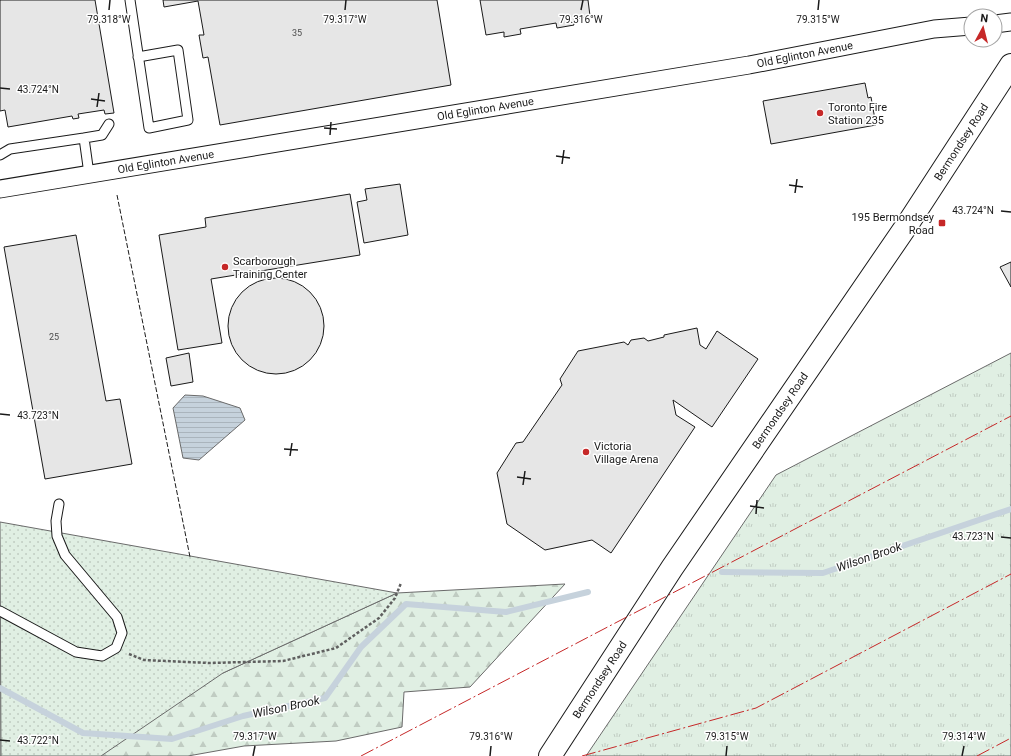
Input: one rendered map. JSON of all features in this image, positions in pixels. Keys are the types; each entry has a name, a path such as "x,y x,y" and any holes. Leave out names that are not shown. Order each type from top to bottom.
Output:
{"street":[{"name":"Old Eglinton Avenue","path":"0,189 749,65 934,29 963,27"},
{"name":"Bermondsey Road","path":"550,756 672,568 907,225 1011,65"}],"lane":[{"path":"130,0 138,57 149,128 188,120 178,50 138,57"},
{"path":"0,155 10,149 102,135 109,124"},
{"path":"84,138 90,174"},
{"path":"0,611 76,652 102,656 116,648 122,633 117,617 65,555 57,536 56,521 59,504"}],"path":[{"path":"116,648 144,660 209,663 283,661 336,648 379,618 395,598 401,583"}],"green space":[{"path":"1011,353 1011,756 586,756 776,475"},
{"path":"0,522 397,593 223,673 101,756 1,756"},
{"path":"565,584 470,687 404,692 402,727 336,741 244,746 188,756 0,756 0,656 223,673 397,593"}],"shaded area":[{"path":"185,395 203,396 240,408 245,420 199,460 183,458 173,408"}],"building":[{"path":"0,0 95,0 114,113 105,114 104,110 78,114 79,118 73,119 72,116 8,127 5,110 0,111"},
{"path":"163,0 437,0 451,85 220,125 208,57 203,58 199,35 204,35 198,1 164,7"},
{"path":"480,0 588,0 590,16 573,20 574,25 557,28 556,23 520,29 521,34 504,37 504,32 486,35"},
{"name":"Toronto Fire Station 235","path":"865,83 868,98 871,97 876,125 771,144 763,101"},
{"path":"400,184 408,235 364,243 357,202 367,200 365,189"},
{"name":"Scarborough Training Center","path":"350,194 360,255 211,279 222,343 178,350 159,235 206,227 205,218"},
{"path":"76,235 106,401 120,399 132,464 45,479 4,247"},
{"path":"1011,262 1011,287 1000,267"},
{"path":"276,278 294,282 303,286 310,292 316,299 320,308 324,326 320,344 316,353 310,360 303,366 294,370 276,374 258,370 249,366 242,360 236,353 232,344 228,326 232,308 236,299 242,292 249,286 258,282"},
{"name":"Victoria Village Arena","path":"697,328 700,345 706,349 717,331 758,359 712,427 673,400 676,415 695,427 611,553 592,540 545,550 507,524 497,473 516,443 523,442 562,385 560,379 578,351 624,342 628,345 631,340 644,338 648,341 664,337 664,335"},
{"path":"189,353 193,382 171,386 166,358"}],"waterway":[{"name":"Wilson Brook","path":"722,572 823,573 1011,509"},
{"name":"Wilson Brook","path":"0,688 83,733 172,739 243,716 325,698 361,647 406,604 506,612 588,592"}],"fence":[{"path":"117,195 190,557"}],"power":[{"path":"361,756 1011,416"},
{"path":"582,756 756,708 1011,574"},
{"path":"977,756 1011,738"}],"place":[{"name":"Toronto Fire Station 235","path":"820,113"},
{"name":"195 Bermondsey Road","path":"942,223"},
{"name":"Scarborough Training Center","path":"225,267"},
{"name":"Victoria Village Arena","path":"586,452"}]}
